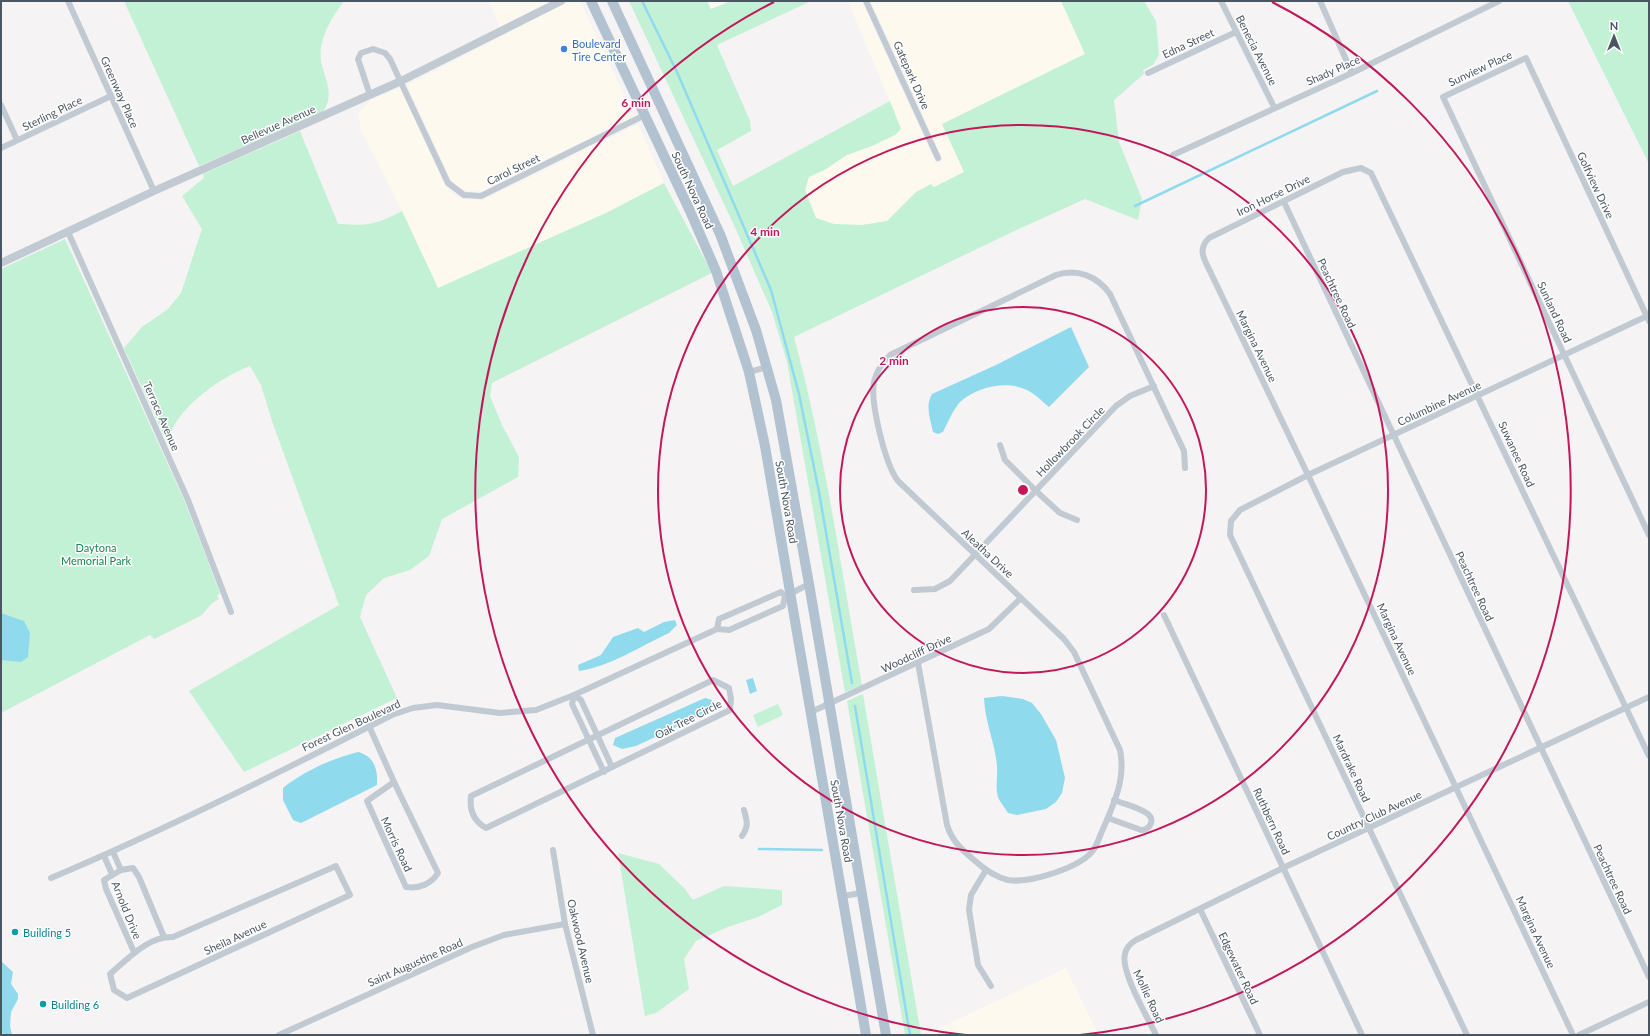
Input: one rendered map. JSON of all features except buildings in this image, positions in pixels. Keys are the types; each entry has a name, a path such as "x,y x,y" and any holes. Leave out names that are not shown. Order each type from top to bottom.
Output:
{"main road":[{"name":"South Nova Road","path":"591,1 706,246 726,300 749,372 766,446 788,595 811,712 866,1035"},
{"name":"South Nova Road","path":"612,1 720,234 745,296 767,367 783,432 886,1035"}],"street":[{"name":"Greenway Place","path":"68,1 154,191"},
{"name":"Bellevue Avenue","path":"1,263 154,191 401,82 561,1"},
{"name":"Gatepark Drive","path":"866,1 938,158"},
{"name":"Benecia Avenue","path":"1221,1 1274,107"},
{"path":"1320,1 1352,73"},
{"name":"Shady Place","path":"1172,155 1274,107 1352,73 1499,1"},
{"name":"Edna Street","path":"1148,73 1236,32"},
{"name":"Carol Street","path":"370,95 358,60 361,53 368,50 379,50 385,53 390,59 448,183 464,195 481,196 645,115"},
{"name":"Sunview Place","path":"1443,97 1526,58"},
{"name":"Golfview Drive","path":"1526,58 1648,318"},
{"name":"Sterling Place","path":"1,148 111,96"},
{"name":"Sunland Road","path":"1443,97 1649,535"},
{"path":"1,105 17,140"},
{"name":"Iron Horse Drive","path":"1202,251 1204,244 1209,238 1343,172 1362,168"},
{"name":"Suwanee Road","path":"1362,168 1369,170 1374,176 1649,756"},
{"name":"Peachtree Road","path":"1284,202 1392,435 1649,978"},
{"name":"Terrace Avenue","path":"68,232 188,500 231,612"},
{"name":"Margina Avenue","path":"1202,251 1206,263 1574,1035"},
{"name":"Aleatha Drive","path":"918,663 949,832 962,850 986,870 1003,878 1021,881 1036,878 1079,862 1094,850 1108,818 1122,776 1122,759 1120,750 1074,652 1053,627 898,481 888,464 874,390 876,377 886,359 897,351 1056,275 1074,272 1083,274 1095,279 1110,294 1184,451 1185,468"},
{"name":"Columbine Avenue","path":"1240,510 1308,475 1392,435 1564,355 1648,318"},
{"path":"749,372 767,367"},
{"name":"Hollowbrook Circle","path":"914,590 928,590 942,586 954,578 1123,400 1154,386"},
{"path":"1000,445 1005,460 1036,491 1060,513 1077,520"},
{"name":"Mardrake Road","path":"1240,510 1231,521 1230,535 1467,1035"},
{"path":"788,595 809,584"},
{"name":"Forest Glen Boulevard","path":"51,878 104,856 392,715 413,708 437,705 500,713 536,710 574,695 716,629 728,630 783,606 788,595 781,592 719,619 716,629"},
{"name":"Woodcliff Drive","path":"811,712 829,705 989,629 1021,598"},
{"name":"Ruthbern Road","path":"1164,615 1362,1035"},
{"name":"Oak Tree Circle","path":"713,680 729,688 731,699 730,710 486,828 477,823 472,814 470,803 471,796 596,734 713,680"},
{"path":"604,772 572,704 574,695 581,700 612,768"},
{"name":"Country Club Avenue","path":"1124,965 1127,948 1136,940 1283,868 1649,697"},
{"name":"Morris Road","path":"369,726 438,873 434,880 414,888 406,887 367,801 394,782"},
{"path":"1108,818 1141,830 1147,829 1151,825 1151,820 1148,814 1114,800"},
{"path":"742,836 747,828 744,810"},
{"name":"Oakwood Avenue","path":"553,850 565,924 591,1035"},
{"name":"Arnold Drive","path":"112,852 121,870 133,868 139,877 164,937"},
{"name":"Arnold Drive","path":"104,856 112,874 104,880 106,889 134,952"},
{"name":"Sheila Avenue","path":"336,866 350,895 127,998 114,990 110,974 134,952 164,937 173,937 275,894 336,866"},
{"path":"112,874 121,870"},
{"path":"986,870 971,895 969,910 978,965 991,986"},
{"path":"843,896 861,893"},
{"name":"Edgewater Road","path":"1200,909 1260,1035"},
{"name":"Saint Augustine Road","path":"279,1035 472,947 504,935 565,924"},
{"name":"Mollie Road","path":"1124,965 1128,977 1156,1035"},
{"path":"1579,1035 1649,1002"}],"shaded area":[{"path":"489,1 551,1 500,27"},
{"path":"570,1 580,1 634,116 481,192 465,190 458,187 451,180 407,85"},
{"path":"707,1 731,1 711,9"},
{"path":"848,1 862,1 936,164 943,160 871,1 1061,1 1085,54 942,124 964,172 934,187 931,184 916,192 887,221 862,225 834,224 816,218 805,190 809,177 826,169 847,155 872,146 895,135 901,129"},
{"path":"400,88 445,185 453,194 462,199 483,200 638,124 664,183 606,213 438,288 402,211 361,130 358,113 371,100"},
{"path":"1066,968 1098,1035 925,1035"}],"green space":[{"path":"124,1 344,1 327,29 322,45 321,61 329,92 327,105 323,112 199,166"},
{"path":"629,1 707,1 711,9 731,1 811,1 717,45 750,121 751,131 717,150 733,186 890,101 901,129 895,135 872,146 847,155 826,169 809,177 805,190 816,218 834,224 862,225 887,221 916,192 931,184 934,187 964,172 942,124 1085,54 1061,1 1144,1 1156,21 1159,55 1153,65 1143,70 1144,74 1114,100 1119,142 1142,199 1138,220 1085,199 1008,234 794,337 824,467 862,685 845,692 787,362 772,312 738,234"},
{"path":"1568,1 1649,1 1649,164"},
{"path":"300,131 338,224 371,224 402,211 438,288 606,213 664,183 712,273 492,383 490,396 502,425 519,457 518,477 442,519 429,556 410,570 384,578 366,595 360,617 397,698 244,772 189,691 339,605 273,424 261,385 250,366 227,377 203,393 182,413 170,436 169,447 124,348 142,327 168,309 181,293 202,229 182,196 204,178 203,174"},
{"name":"Daytona Memorial Park","path":"65,239 185,502 220,593 217,596 219,599 212,603 202,615 154,639 150,635 1,713 1,269"},
{"path":"863,694 921,1035 905,1035 847,701"},
{"path":"778,704 783,715 758,727 753,715"},
{"path":"618,853 659,864 684,888 693,900 724,886 782,890 782,905 758,917 728,927 696,941 684,959 689,989 656,1013 645,1016"}],"water":[{"path":"1071,327 1089,367 1049,407 1027,390 1019,387 1001,385 983,389 967,397 960,402 953,412 943,432 938,434 933,432 928,408 932,394 996,365"},
{"path":"1,613 24,621 30,633 28,657 21,662 1,660"},
{"path":"675,620 677,625 669,633 613,661 579,671 578,665 601,655 613,637 638,628 644,632 664,622"},
{"path":"753,678 757,691 750,694 746,680"},
{"path":"1002,696 1023,699 1032,703 1041,714 1056,740 1065,778 1062,793 1056,802 1046,809 1017,815 1008,813 998,797 996,757 986,716 984,698"},
{"path":"705,698 712,700 713,707 704,714 636,746 622,749 613,745 615,738"},
{"path":"358,752 368,757 374,764 377,774 377,785 301,823 293,820 283,800 283,788 318,766"},
{"path":"1,961 13,972 11,984 18,994 18,999 11,1012 10,1026 12,1035 3,1035 1,1030"}],"waterway":[{"path":"642,1 677,72 771,290 799,394 819,492 852,683"},
{"path":"1135,206 1377,91"},
{"path":"855,706 910,1035"},
{"path":"759,849 822,850"}],"place":[{"name":"Boulevard Tire Center","path":"564,49"},
{"name":"Building 5","path":"15,932"},
{"name":"Building 6","path":"43,1004"}]}
